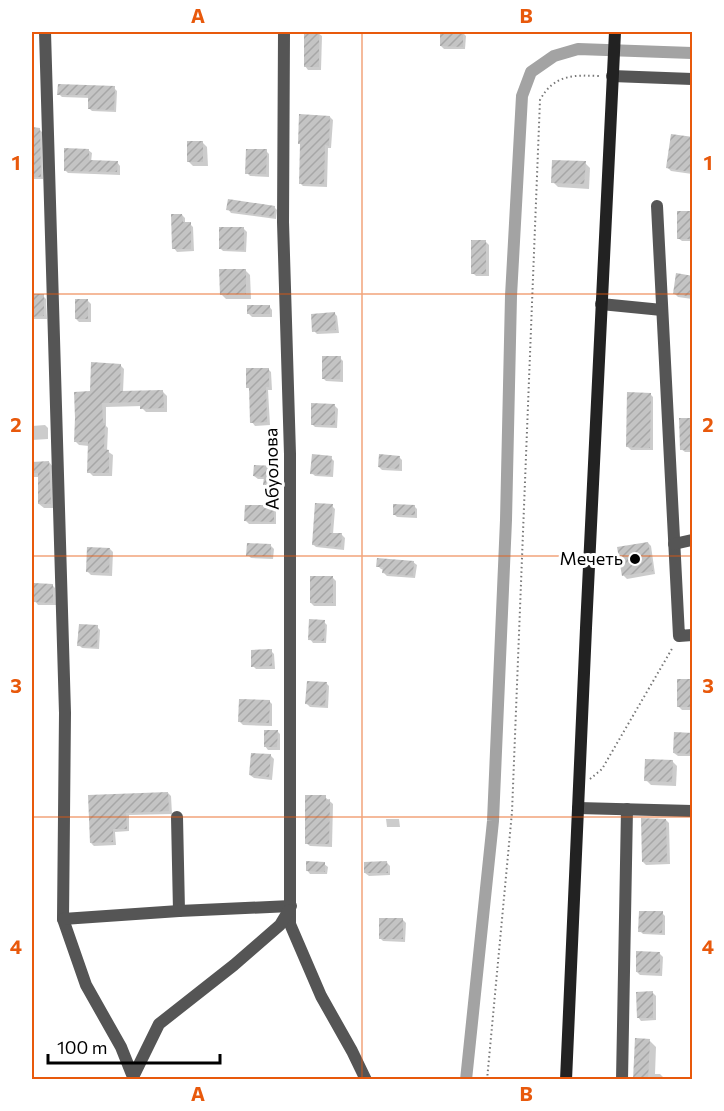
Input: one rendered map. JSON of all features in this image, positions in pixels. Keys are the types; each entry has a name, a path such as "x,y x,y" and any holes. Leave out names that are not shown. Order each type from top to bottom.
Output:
{"main road":[{"path":"566,1080 615,32"}],"street":[{"path":"45,32 65,713 63,919 86,985 121,1047 133,1078"},
{"name":"Абуолова","path":"284,32 283,222 290,454 290,924 321,996 366,1080"},
{"path":"612,76 693,78"},
{"path":"657,206 679,636 693,635"},
{"path":"601,304 662,310"},
{"path":"674,544 693,540"},
{"path":"578,808 693,811"},
{"path":"622,1080 627,809"},
{"path":"177,817 179,911"},
{"path":"63,919 291,906"},
{"path":"133,1078 159,1024 280,925 291,906"}],"path":[{"path":"487,1080 512,812 540,99 546,88 557,81 576,75 612,76"},
{"path":"579,788 602,770 679,636"}],"building":[{"path":"304,32 319,32 319,67 304,67"},
{"path":"440,32 463,32 463,47 440,46"},
{"path":"58,84 115,86 114,110 88,109 88,95 57,95"},
{"path":"299,114 330,116 329,146 325,145 324,184 299,184"},
{"path":"32,127 40,128 41,177 32,177"},
{"path":"671,134 693,137 691,172 666,168"},
{"path":"187,141 203,141 203,162 187,162"},
{"path":"64,148 89,149 89,160 118,161 117,172 64,171"},
{"path":"246,149 267,149 266,174 245,174"},
{"path":"552,160 586,161 584,184 551,183"},
{"path":"228,199 275,206 274,217 226,210"},
{"path":"677,211 693,211 693,239 677,239"},
{"path":"171,214 182,214 183,222 191,222 191,249 172,249"},
{"path":"219,227 244,227 244,250 219,249"},
{"path":"471,240 486,240 486,274 471,274"},
{"path":"219,269 246,269 246,294 220,295"},
{"path":"676,273 693,276 693,297 673,294"},
{"path":"32,294 44,294 44,316 32,317"},
{"path":"75,299 88,299 88,319 75,319"},
{"path":"247,305 270,305 270,314 247,314"},
{"path":"335,312 336,330 312,332 311,314"},
{"path":"322,356 341,356 340,379 322,379"},
{"path":"91,362 121,364 120,391 163,390 164,408 140,409 140,402 102,403 103,423 105,423 104,449 109,450 109,473 87,473 88,442 74,442 74,392 90,391"},
{"path":"246,368 269,368 269,387 266,387 267,422 250,423"},
{"path":"627,392 651,393 650,448 626,447"},
{"path":"311,403 335,404 335,425 311,425"},
{"path":"679,418 693,418 693,450 680,450"},
{"path":"312,454 332,456 330,475 310,474"},
{"path":"379,454 400,456 399,469 378,467"},
{"path":"49,461 51,504 38,504 38,473 32,473 32,462"},
{"path":"254,465 275,466 273,485 263,485 264,477 253,476"},
{"path":"315,503 333,504 330,533 342,533 341,547 312,545"},
{"path":"393,504 415,505 415,515 393,515"},
{"path":"245,505 274,505 274,522 244,521"},
{"name":"Мечеть","path":"648,542 653,571 622,576 617,547"},
{"path":"247,543 271,544 271,556 246,556"},
{"path":"87,547 110,548 109,573 86,572"},
{"path":"377,558 414,561 413,576 382,573 383,567 376,567"},
{"path":"310,576 333,576 333,603 310,603"},
{"path":"34,583 53,584 53,603 33,602"},
{"path":"309,619 325,620 324,641 308,640"},
{"path":"79,624 98,625 97,647 77,646"},
{"path":"272,649 272,666 251,667 251,650"},
{"path":"677,679 693,679 693,707 677,707"},
{"path":"307,681 327,682 325,706 305,704"},
{"path":"239,699 270,700 269,723 238,722"},
{"path":"264,730 278,730 277,747 264,747"},
{"path":"674,732 693,733 693,754 673,753"},
{"path":"251,753 271,754 269,777 249,775"},
{"path":"645,759 673,760 672,782 644,781"},
{"path":"168,792 169,811 126,813 127,829 113,829 113,842 90,843 88,795"},
{"path":"305,795 326,795 326,800 330,799 329,844 305,844"},
{"path":"641,818 666,819 667,862 642,862"},
{"path":"306,861 325,862 325,872 306,871"},
{"path":"387,861 388,873 364,873 364,862"},
{"path":"639,911 663,911 662,933 638,932"},
{"path":"379,918 403,918 403,939 379,939"},
{"path":"636,951 660,952 660,973 636,972"},
{"path":"653,991 653,1018 637,1018 636,992"},
{"path":"635,1038 650,1039 648,1080 633,1080"}],"waterway":[{"path":"466,1080 493,821 506,520 511,296 522,96 531,72 554,56 578,49 692,53"}],"place":[{"name":"Мечеть","path":"635,559"}]}
